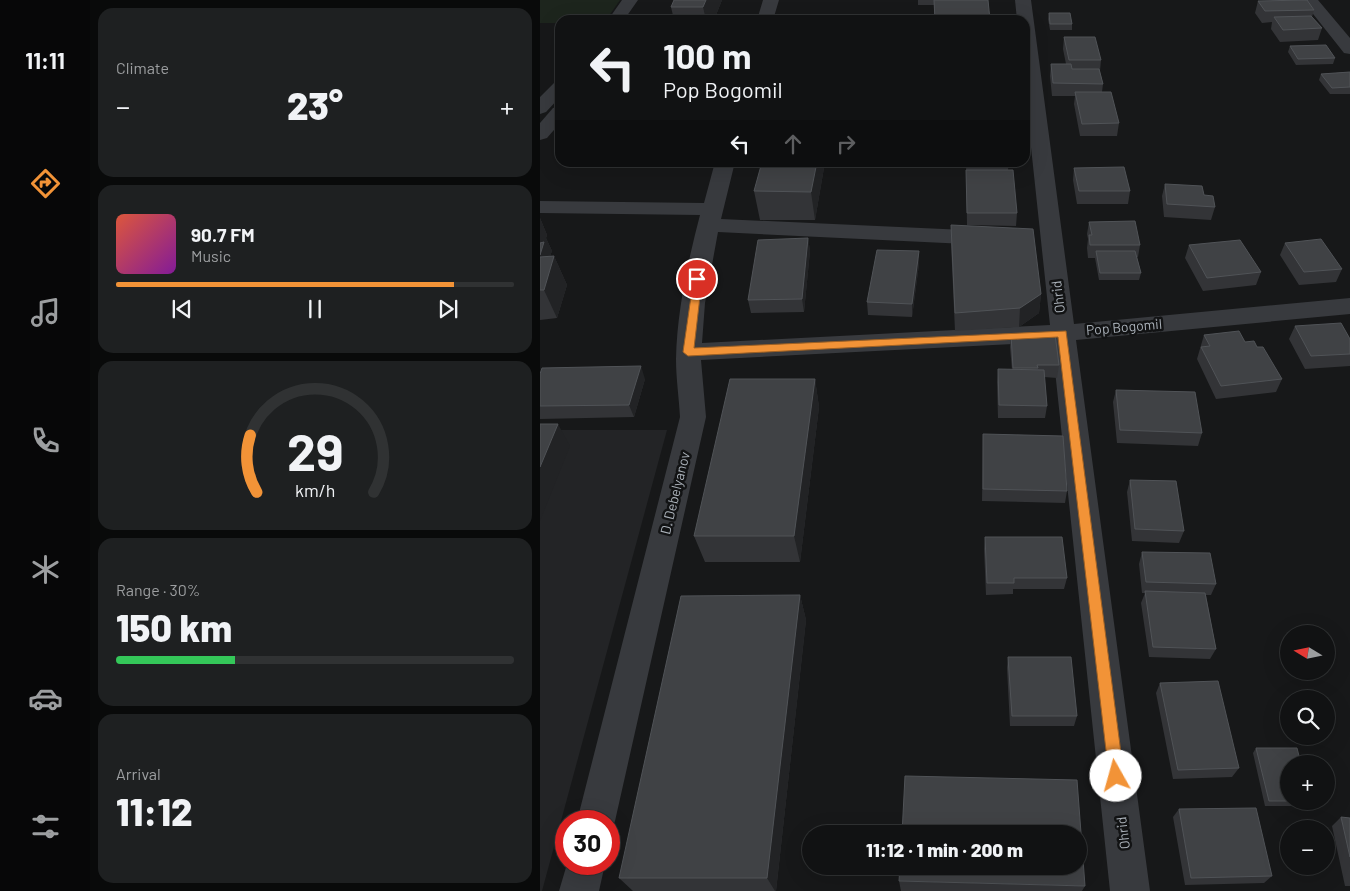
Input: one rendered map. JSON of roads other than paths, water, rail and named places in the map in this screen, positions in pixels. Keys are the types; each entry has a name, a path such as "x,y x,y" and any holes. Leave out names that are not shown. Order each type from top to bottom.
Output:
{"street":[{"path":"620,15 630,0"},
{"path":"767,15 771,0"},
{"name":"Ohrid","path":"1023,0 1024,15"},
{"path":"1310,0 1350,49"},
{"path":"540,108 555,92"},
{"path":"540,134 555,118"},
{"name":"D. Debelyanov","path":"599,810 693,417 688,352 694,296 709,217 724,167"},
{"name":"Ohrid","path":"1029,167 1032,241 1062,333 1130,891"},
{"path":"540,207 709,217 1032,241"},
{"name":"Pop Bogomil","path":"688,352 1062,333 1350,306"},
{"path":"579,891 583,875"}]}
